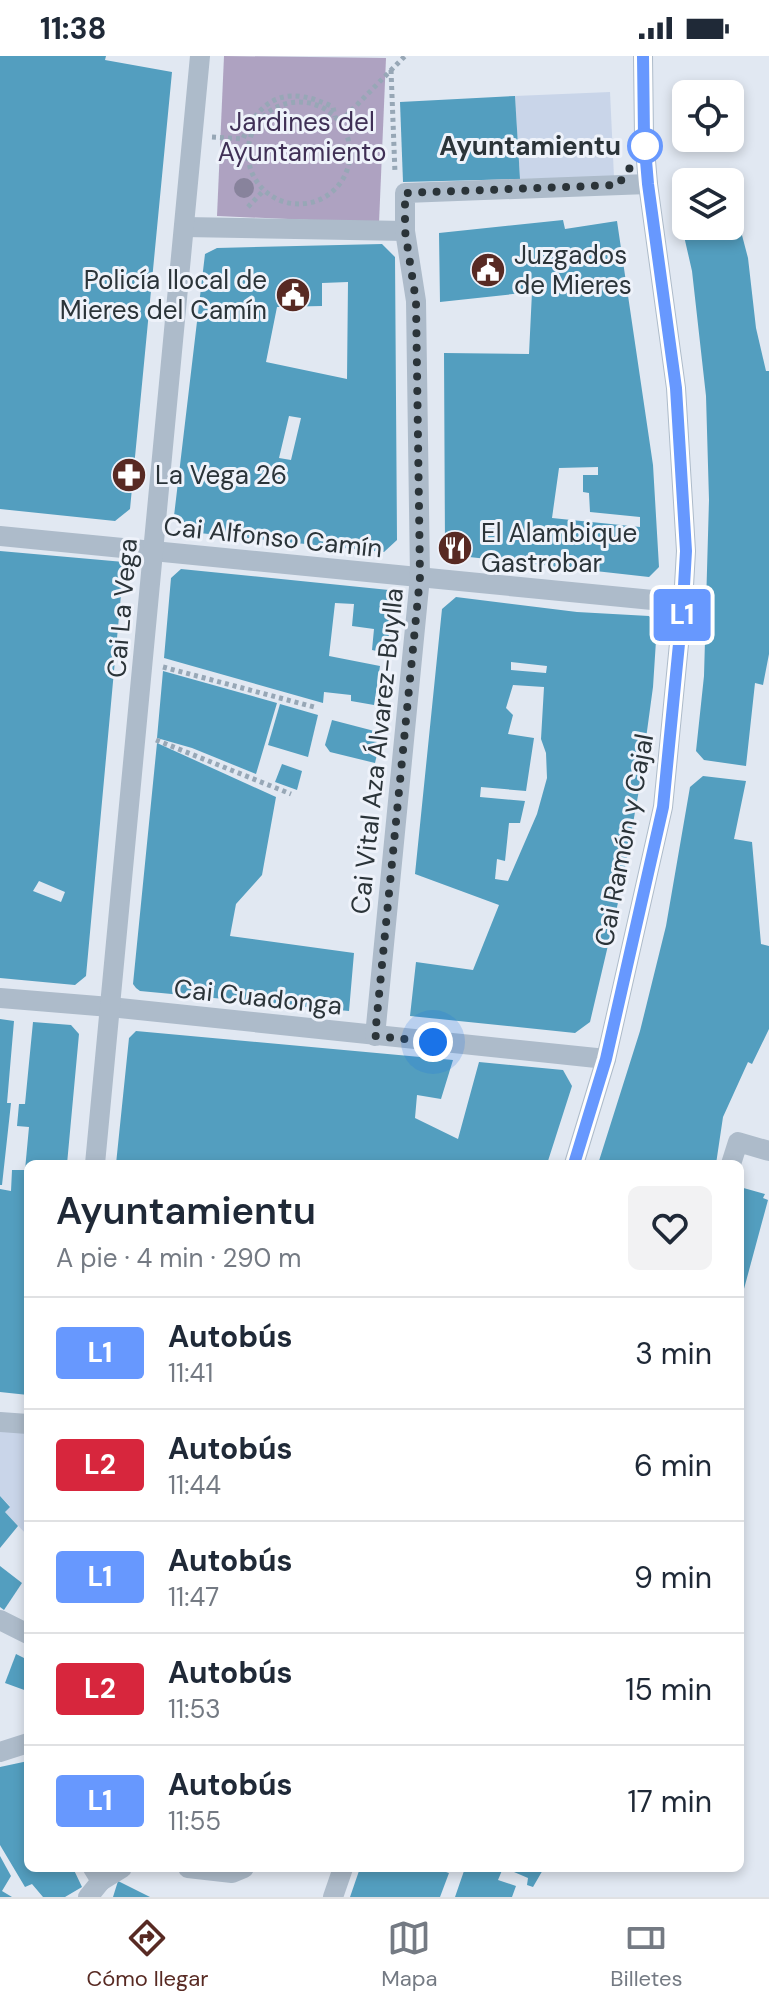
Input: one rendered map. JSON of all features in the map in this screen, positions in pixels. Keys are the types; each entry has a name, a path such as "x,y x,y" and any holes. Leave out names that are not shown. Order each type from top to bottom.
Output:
{"street":[{"name":"Cai La Vega","path":"95,1160 200,56"},
{"name":"Cai Ramón y Cajal","path":"575,1160 606,1059 663,807 683,603 686,551 676,388 648,184 643,56"},
{"path":"405,193 648,184"},
{"name":"Cai Vital Aza Álvarez-Buylla","path":"375,1036 420,577 416,301 405,231 405,193"},
{"path":"184,227 405,231"},
{"name":"Cai Alfonso Camín","path":"0,536 683,603"},
{"name":"Cai Cuadonga","path":"0,998 606,1059"},
{"path":"732,1160 738,1142 769,1151"},
{"path":"0,1422 24,1424"},
{"path":"0,1620 24,1632"},
{"path":"0,1752 24,1744"},
{"path":"94,1882 114,1872"},
{"path":"333,1897 337,1872"}],"path":[{"path":"337,120 405,56"},
{"path":"391,70 396,194 405,193"},
{"path":"193,136 243,139 250,122 261,108 278,97 299,95 316,99 333,107 337,120"},
{"path":"297,102 313,104 328,111 348,138 350,154 347,170 339,185 326,196 294,204 264,190 254,177 249,161 249,144 255,128 265,115 280,106 297,102"},
{"path":"255,201 264,190"},
{"path":"143,662 314,707"},
{"path":"136,736 156,740 291,794"}],"green space":[{"name":"Jardines del Ayuntamiento","path":"224,56 386,58 379,223 217,216"}],"shaded area":[{"path":"610,92 614,177 520,179 515,96"},
{"path":"0,1427 24,1429 24,1532 5,1512 10,1506 0,1496"}],"building":[{"path":"0,56 106,56 105,60 172,72 130,509 115,521 0,509"},
{"path":"515,96 520,179 403,182 400,102"},
{"path":"563,220 565,229 617,221 653,465 659,567 649,577 451,555 445,547 444,353 529,354 532,292 440,302 439,233","holes":["598,467 598,475 583,475 583,492 589,493 590,512 640,517 640,527 552,518 559,468"]},
{"path":"685,240 743,240 756,328 766,371 769,371 769,654 763,685 755,683 746,766 704,760 696,751 704,676 709,500 706,396 692,271"},
{"path":"382,244 395,257 397,540 384,552 189,532 174,516 205,254 217,248","holes":["348,282 347,379 266,362 277,307 322,306 322,283","289,416 301,418 291,460 279,458"]},
{"path":"0,551 124,562 86,976 75,985 0,978","holes":["39,881 65,892 61,902 33,891"]},
{"path":"181,569 389,590 393,594 387,653 372,650 374,629 352,626 354,604 335,603 329,656 380,666 374,705 351,701 351,695 324,692 323,703 164,658 171,578"},
{"path":"456,597 577,612 649,616 657,625 653,687 621,890 590,1022 575,1033 410,1016 416,962 473,970 499,905 415,874 442,609","holes":["511,662 547,666 546,673 511,670","513,685 544,687 541,739 546,753 547,778 537,814 508,881 495,879 497,859 505,861 509,823 520,823 525,801 480,797 481,787 526,791 534,738 508,734 513,715 506,708"]},
{"path":"163,671 277,703 256,774 192,748 157,738"},
{"path":"280,704 318,715 308,757 268,745"},
{"path":"332,720 382,733 375,763 330,752 325,745"},
{"path":"157,743 276,797 262,875 236,904 230,936 354,953 349,1011 140,991 133,984"},
{"path":"282,764 302,771 297,790 275,782"},
{"path":"703,776 746,781 734,839 752,842 761,944 769,946 769,1029 752,1064 748,1062 723,1117 717,1160 599,1160 640,1031 666,926 690,787"},
{"path":"0,1019 14,1021 7,1103 11,1103 2,1185 0,1185"},
{"path":"33,1022 71,1025 79,1034 67,1160 26,1160 29,1127 17,1126 19,1104 25,1104"},
{"path":"136,1031 453,1060 441,1099 417,1095 415,1118 458,1139 479,1062 563,1070 572,1086 548,1160 116,1160 129,1038"},
{"path":"12,1170 24,1170 24,1395 0,1392 0,1189 11,1191"},
{"path":"744,1188 765,1194 763,1198 768,1200 744,1289"},
{"path":"0,1496 10,1507 5,1512 18,1526 0,1548"},
{"path":"0,1566 22,1583 4,1610 0,1607"},
{"path":"16,1654 24,1658 24,1690 5,1683"},
{"path":"24,1762 24,1872 75,1872 82,1887 65,1897 43,1897 32,1884 25,1887 0,1845 0,1767"},
{"path":"0,1856 11,1876 2,1891 12,1897 0,1897"},
{"path":"359,1872 449,1873 440,1897 350,1897"},
{"path":"464,1872 501,1872 498,1880 516,1886 512,1897 455,1897"},
{"path":"514,1872 542,1872 533,1887 527,1885 528,1878"},
{"path":"118,1881 150,1897 113,1897"}],"bus line":[{"name":"L1","path":"575,1160 606,1059 663,807 683,603 686,551 676,388 648,184 643,56"}],"place":[{"name":"Ayuntamientu","path":"645,146"},
{"name":"Juzgados de Mieres","path":"488,270"},
{"name":"Policía llocal de Mieres del Camín","path":"293,295"},
{"name":"La Vega 26","path":"129,475"},
{"name":"El Alambique Gastrobar","path":"455,548"}],"route":[{"path":"433,1042 375,1036 420,577 416,301 405,231 405,193 618,185 645,146"}]}
